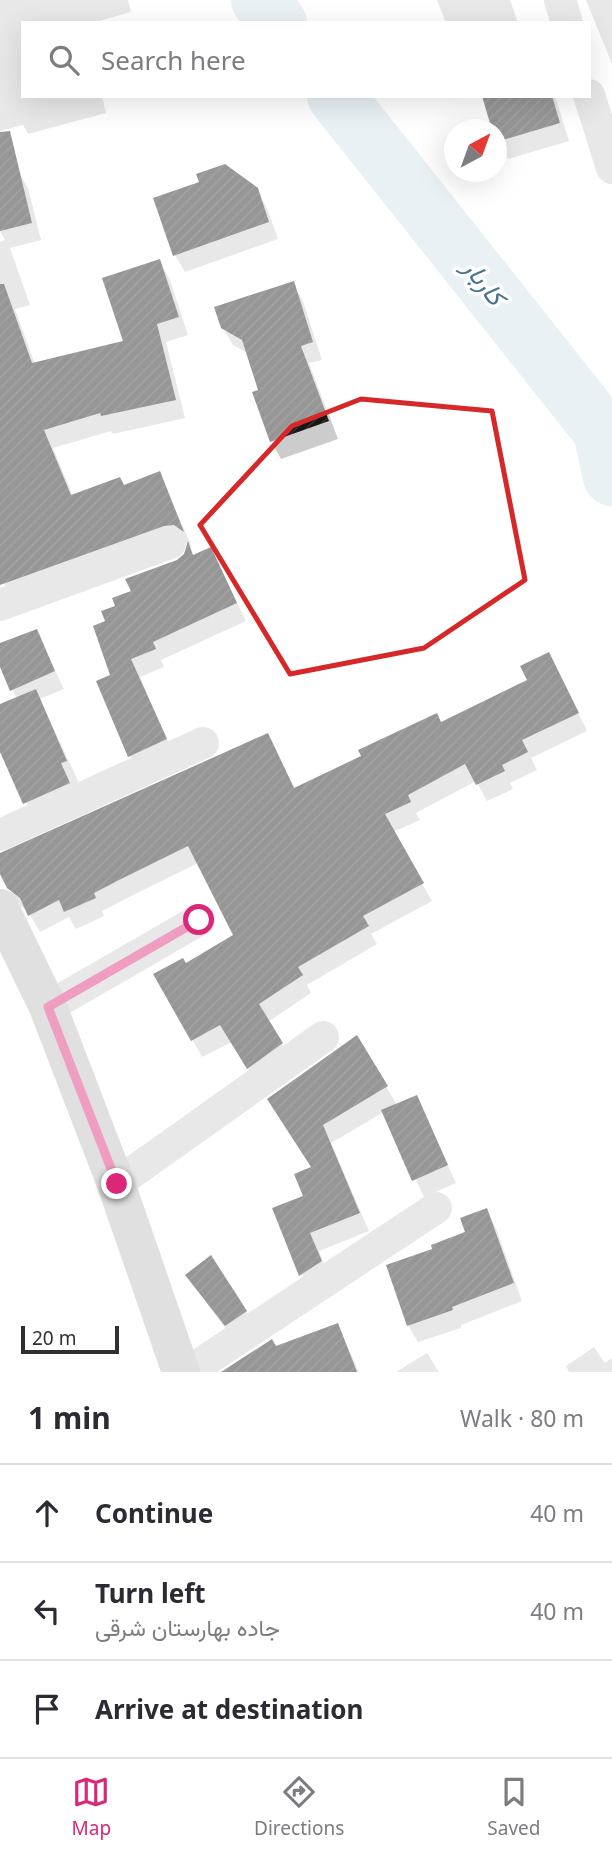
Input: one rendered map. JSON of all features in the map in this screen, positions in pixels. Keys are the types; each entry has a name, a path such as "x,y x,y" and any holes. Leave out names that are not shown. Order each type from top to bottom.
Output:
{"street":[{"path":"560,0 566,21"},
{"path":"590,98 612,168"},
{"path":"0,605 170,543"},
{"path":"0,835 202,743"},
{"path":"0,908 48,1007 117,1184 181,1372"},
{"path":"48,1007 199,920"},
{"path":"117,1184 324,1037"},
{"path":"188,1372 436,1208"}],"highlighted area":[{"path":"361,399 492,411 525,580 424,648 290,674 200,525 292,426"}],"building":[{"path":"483,98 553,98 560,123 507,139 507,119 489,119"},
{"path":"10,131 32,223 0,231 0,132"},
{"path":"225,164 258,188 269,222 173,256 153,198 199,182 196,174"},
{"path":"160,259 179,317 157,324 176,400 101,416 100,413 44,430 71,495 120,477 124,485 160,471 184,532 174,525 164,526 0,585 0,284 4,284 32,363 123,341 102,278"},
{"path":"294,281 313,342 301,346 329,421 270,442 252,392 258,390 242,340 221,328 214,307"},
{"path":"188,541 193,555 211,547 237,603 153,642 156,649 131,659 167,739 128,757 96,681 110,675 93,626 105,621 101,611 115,606 112,598 131,591 125,579 177,560 184,554"},
{"path":"37,629 55,671 10,691 0,667 0,643"},
{"path":"549,652 579,713 522,740 528,752 502,765 505,771 476,785 465,764 408,795 411,802 385,814 424,883 363,916 369,926 298,967 303,975 259,1004 283,1043 247,1069 220,1025 191,1041 153,974 183,958 186,963 233,935 188,846 94,893 96,898 64,912 59,900 28,916 20,898 7,888 0,874 0,853 268,733 294,788 361,756 358,750 437,713 441,722 527,680 520,666"},
{"path":"36,689 67,761 61,763 70,783 23,804 0,752 0,704"},
{"path":"357,1035 388,1086 323,1125 360,1213 310,1233 322,1261 299,1276 272,1208 303,1196 294,1174 311,1167 267,1099"},
{"path":"417,1095 448,1165 412,1181 381,1110"},
{"path":"487,1208 514,1283 452,1307 453,1310 407,1326 386,1265 432,1249 431,1245 465,1232 460,1218"},
{"path":"211,1255 247,1311 225,1326 185,1275"},
{"path":"338,1323 357,1372 221,1372 272,1339 276,1346"}],"waterway":[{"name":"کاربار","path":"260,0 276,21"},
{"name":"کاربار","path":"338,98 602,431 612,477"}],"route":[{"path":"117,1184 48,1007 199,920"}]}
